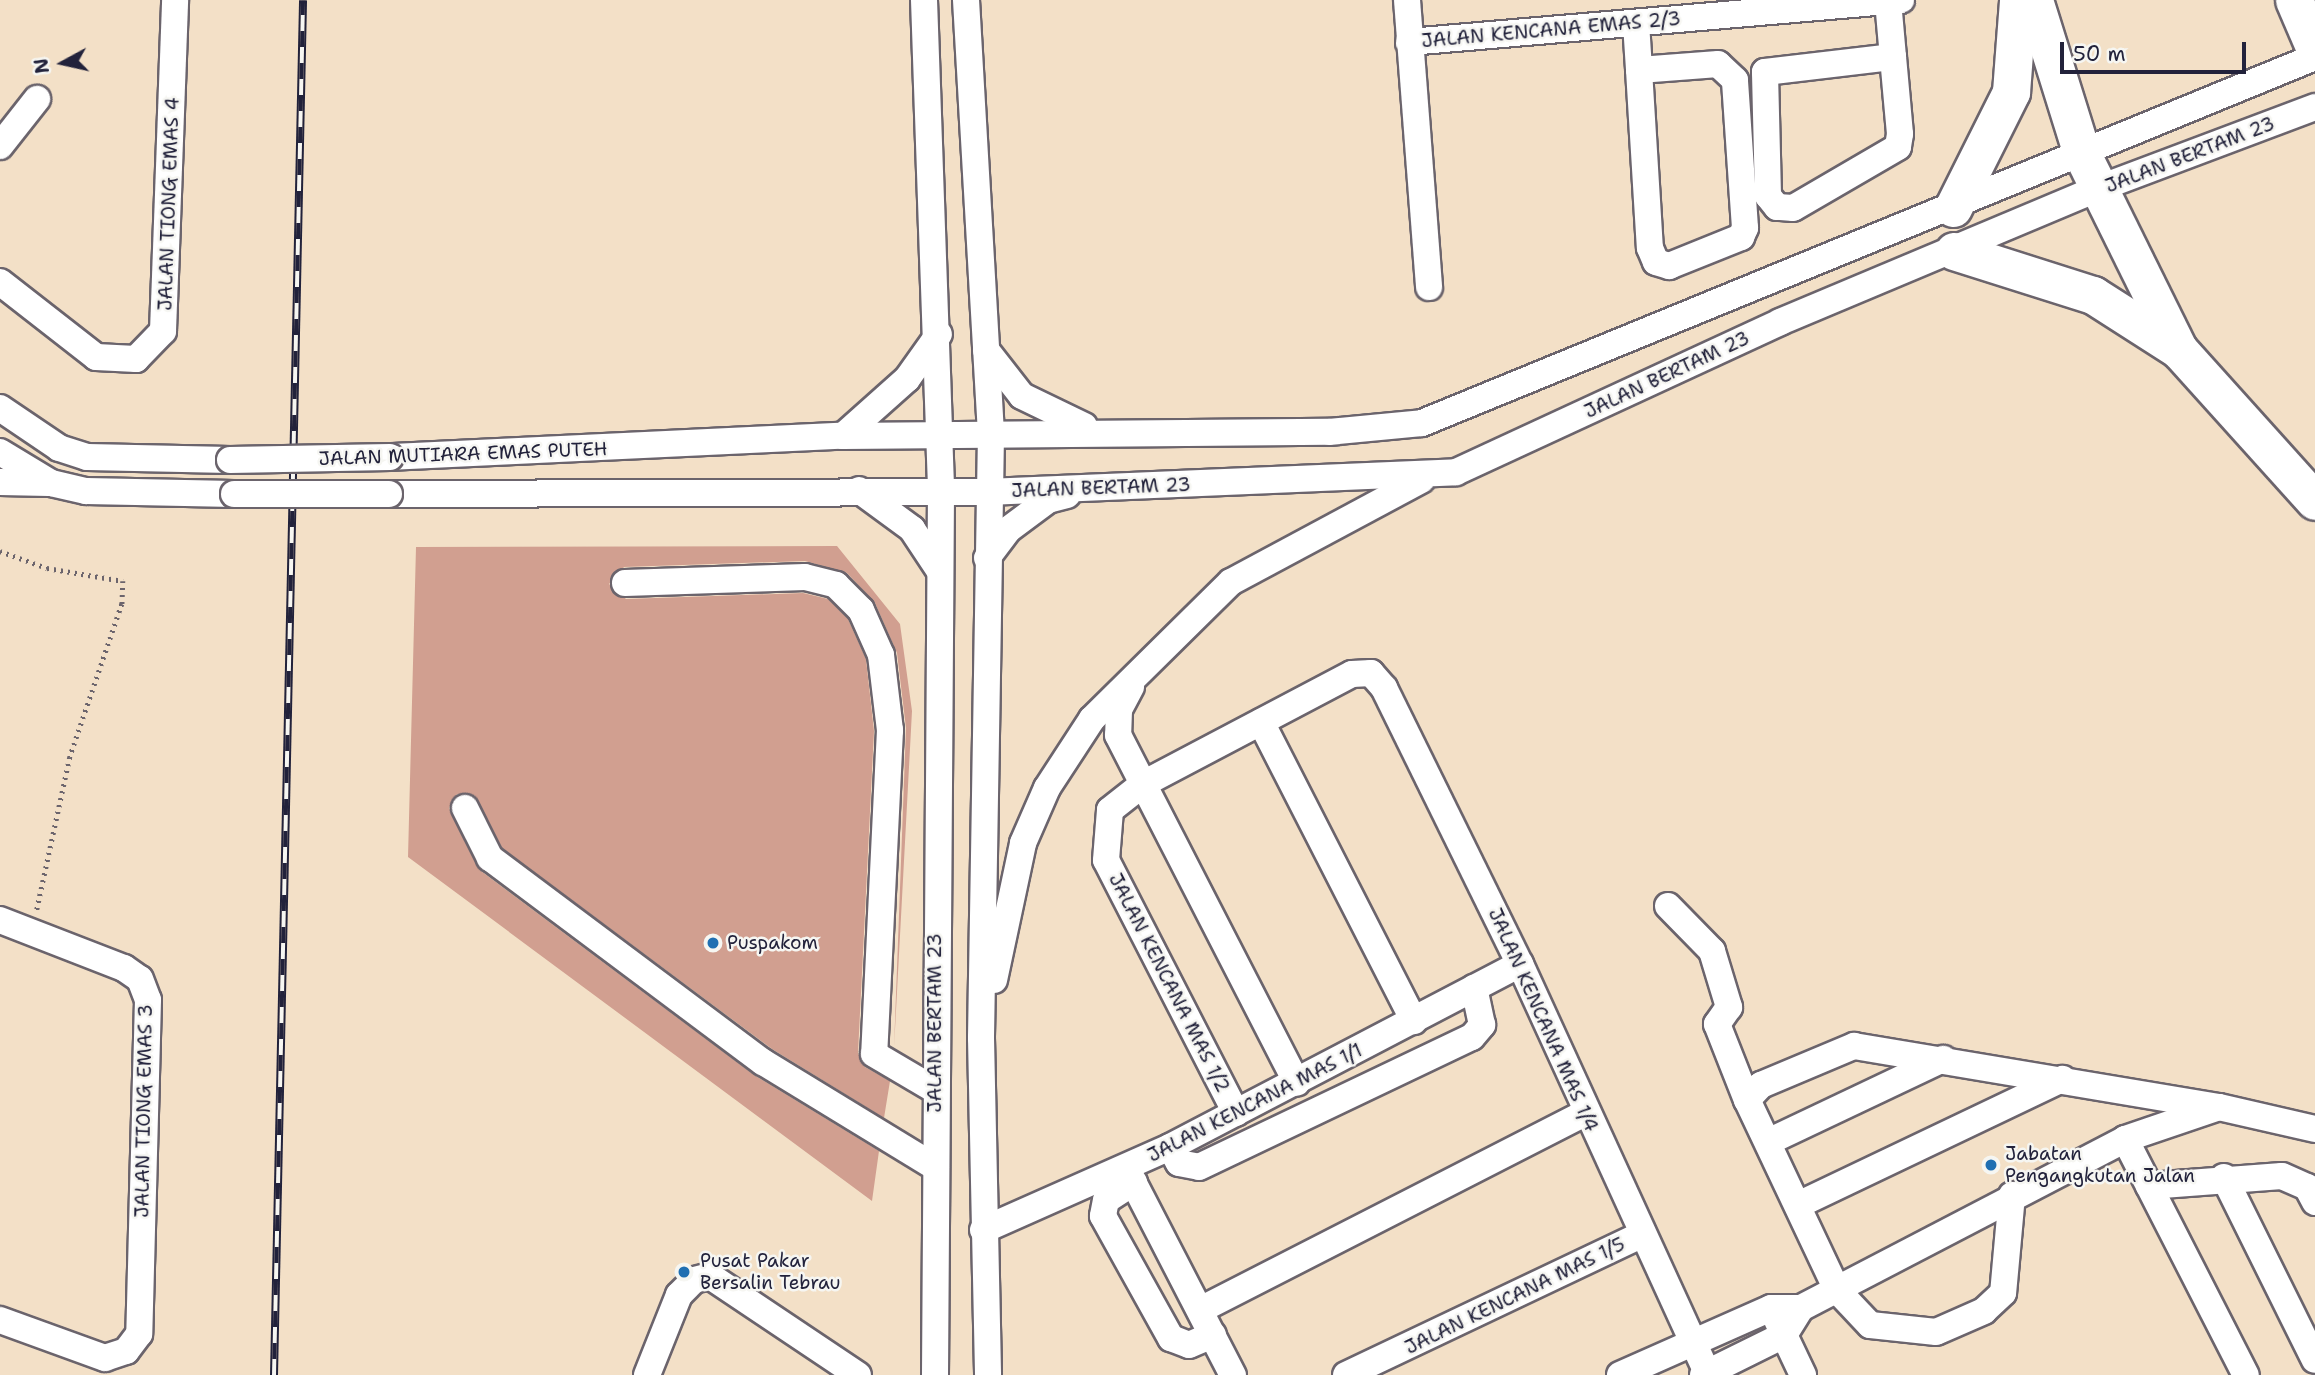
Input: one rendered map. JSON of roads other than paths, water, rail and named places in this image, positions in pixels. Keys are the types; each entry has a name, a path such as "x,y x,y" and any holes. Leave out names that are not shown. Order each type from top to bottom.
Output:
{"highway":[{"path":"1953,208 2011,92 2018,0"},
{"path":"2034,0 2082,155 2179,350 2315,501"},
{"path":"2294,0 2315,49"},
{"path":"1954,251 2093,295 2179,350"}],"street":[{"name":"JALAN TIONG EMAS 4","path":"0,282 96,357 136,359 163,331 175,0"},
{"name":"JALAN BERTAM 23","path":"924,0 939,334 941,492 935,1375"},
{"name":"JALAN BERTAM 23","path":"966,0 990,434 981,1038 988,1375"},
{"path":"1406,0 1429,287"},
{"path":"1893,57 1765,72 1768,197 1777,207 1793,208 1898,147 1893,57 1894,1"},
{"name":"JALAN KENCANA EMAS 2/3","path":"1409,42 1894,1"},
{"path":"1636,23 1650,248 1656,262 1669,266 1741,237 1745,228 1735,80 1718,64 1639,70"},
{"name":"JALAN BERTAM 23","path":"990,434 1329,432 1422,423 1953,208 2315,57"},
{"path":"0,145 37,99"},
{"name":"JALAN BERTAM 23","path":"988,492 1425,478 1456,472 1780,322 2097,189 2315,107"},
{"path":"843,436 907,379 939,334"},
{"path":"986,350 1022,396 1054,416 1101,432"},
{"name":"JALAN MUTIARA EMAS PUTEH","path":"0,408 59,449 87,457 230,460 390,457 843,436 990,434"},
{"name":"JALAN MUTIARA EMAS PUTEH","path":"0,452 51,483 117,495 859,490 988,492"},
{"path":"981,1038 1023,844 1042,799 1092,719 1148,659 1231,582 1268,558 1425,478"},
{"path":"0,482 51,483"},
{"path":"987,558 1009,529 1048,500 1100,488"},
{"path":"859,490 912,529 939,570"},
{"path":"625,583 805,577 836,585 861,610 881,655 890,730 874,1054 935,1090"},
{"path":"1148,659 1116,722 1143,785 1297,1083"},
{"name":"JALAN KENCANA MAS 1/2","path":"1236,1113 1107,860 1110,810 1143,785 1352,674 1371,673"},
{"name":"JALAN KENCANA MAS 1/4","path":"1371,673 1384,688 1520,964 1641,1235 1694,1342 1705,1374"},
{"path":"1261,722 1414,1021"},
{"path":"465,808 490,858 763,1062 935,1167"},
{"path":"1668,906 1712,951 1729,1007 1717,1024 1747,1100 1837,1290 1870,1325 1908,1334 1936,1332 1984,1311 2003,1293 2012,1195"},
{"name":"JALAN TIONG EMAS 3","path":"0,920 124,968 140,979 148,1000 141,1321 126,1351 94,1356 0,1320"},
{"name":"JALAN KENCANA MAS 1/1","path":"983,1230 1130,1175 1170,1147 1297,1083 1520,964"},
{"path":"1170,1147 1179,1163 1199,1167 1472,1037 1482,1025 1474,988"},
{"path":"1747,1100 1761,1085 1854,1046 2219,1107 2315,1129"},
{"path":"1768,1142 1943,1059"},
{"path":"1798,1205 2062,1079"},
{"path":"1620,1375 1771,1308 1801,1308 2012,1195 2125,1139 2219,1107"},
{"path":"1200,1310 1585,1113"},
{"path":"2125,1139 2246,1375"},
{"path":"1213,1335 1189,1345 1171,1338 1103,1216 1106,1200 1130,1175 1213,1335 1233,1375"},
{"path":"2149,1186 2224,1177 2282,1176 2308,1187 2315,1202"},
{"path":"2224,1177 2315,1360"},
{"name":"JALAN KENCANA MAS 1/5","path":"1346,1375 1392,1366 1641,1235"},
{"path":"647,1375 679,1295 694,1280 710,1276 858,1375"},
{"path":"1771,1308 1803,1375"},
{"path":"1705,1374 1784,1335 1801,1308"}],"railway":[{"path":"274,1375 303,0"}],"place":[{"name":"Puspakom","path":"713,943"},
{"name":"Jabatan Pengangkutan Jalan","path":"1991,1165"},
{"name":"Pusat Pakar Bersalin Tebrau","path":"684,1272"}]}
